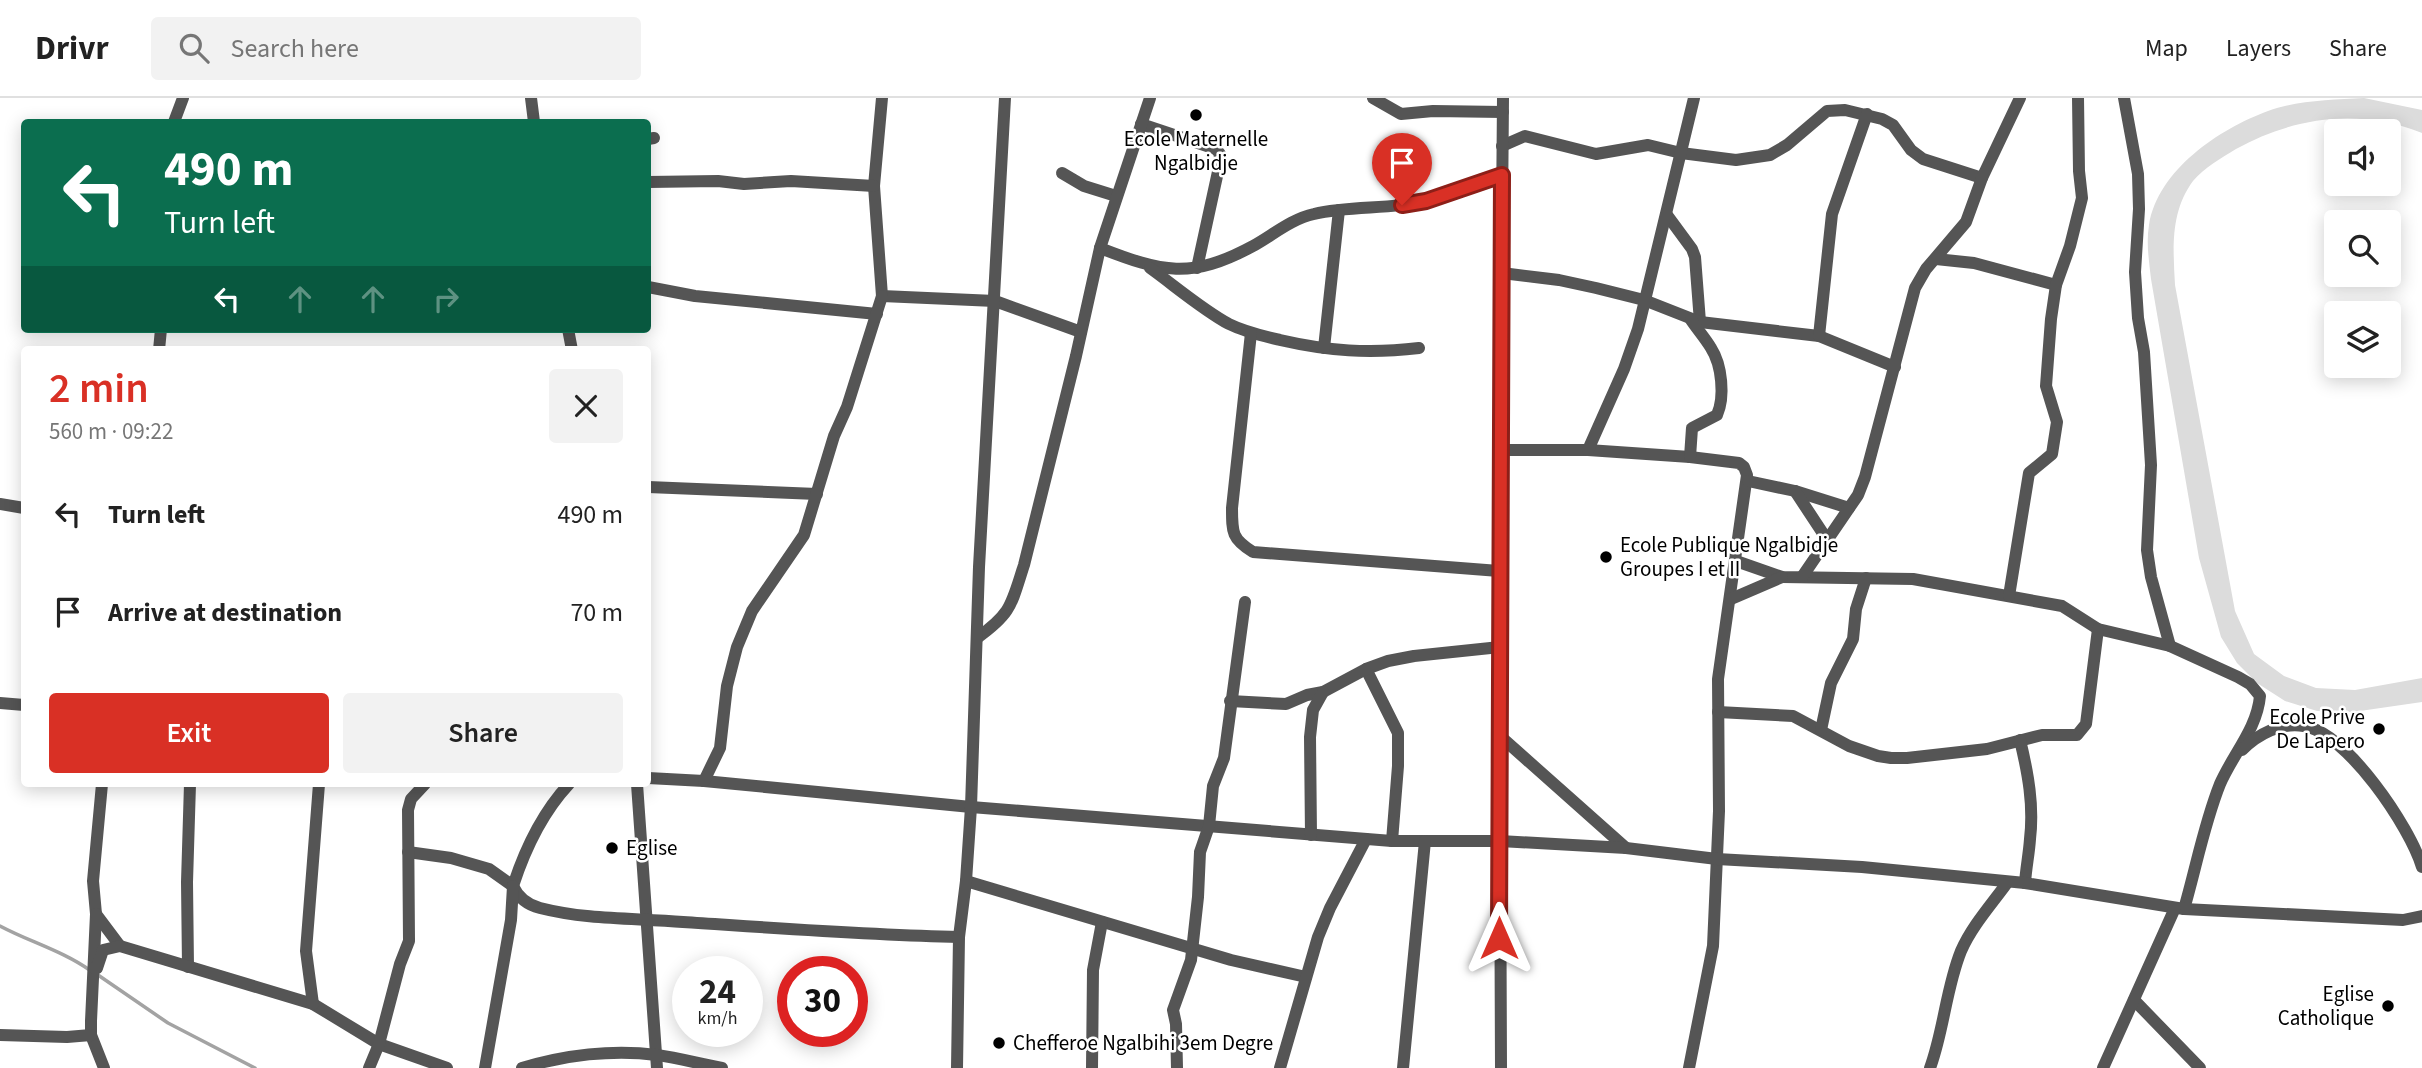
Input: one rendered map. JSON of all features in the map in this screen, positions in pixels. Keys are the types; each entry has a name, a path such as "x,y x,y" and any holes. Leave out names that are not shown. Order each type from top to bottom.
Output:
{"street":[{"path":"175,119 183,98"},
{"path":"531,98 534,119"},
{"path":"704,781 720,748 727,686 740,638 752,611 804,536 834,436 847,407 882,296 874,186 883,98"},
{"path":"957,1068 959,937 971,807 976,638 1005,98"},
{"path":"976,638 1007,613 1024,565 1100,248 1150,98"},
{"path":"1373,98 1401,114 1433,111 1503,112"},
{"path":"1501,1068 1499,571 1503,98"},
{"path":"1588,450 1630,354 1667,215 1694,98"},
{"path":"1802,577 1858,495 1866,477 1915,288 1926,269 1966,222 1982,178 2020,98"},
{"path":"2009,596 2029,473 2052,454 2057,422 2046,386 2050,319 2056,285 2070,246 2082,198 2078,98"},
{"path":"2124,98 2138,174 2135,272 2138,318 2144,352 2151,465 2147,550 2151,577 2170,646"},
{"path":"1502,146 1525,136 1596,153 1648,145 1681,153 1736,160 1770,155 1787,145 1827,111 1848,104 1893,125 1911,150 1923,159 1982,178"},
{"path":"1819,336 1832,214 1867,114"},
{"path":"1141,124 1216,149 1220,154 1197,268"},
{"path":"1062,173 1084,186 1116,196"},
{"path":"1100,248 1147,266 1175,270 1197,268 1251,247 1295,220 1313,214 1426,201 1502,175"},
{"path":"651,182 718,181 744,184 791,181 874,186"},
{"path":"1324,348 1339,210"},
{"path":"1667,215 1695,257 1695,321 1717,360 1721,388 1717,415 1692,428 1690,457"},
{"path":"1936,259 1974,263 2056,285"},
{"path":"1147,266 1221,319 1251,333 1324,348 1367,353 1419,348"},
{"path":"1502,273 1559,280 1644,300 1695,321 1819,336 1895,366"},
{"path":"651,288 695,296 877,314"},
{"path":"882,296 995,301 1081,332"},
{"path":"1251,333 1232,508 1232,527 1238,543 1253,552 1499,571"},
{"path":"1500,450 1588,450 1690,457 1739,463 1744,467 1748,481 1719,667 1720,811 1712,960 1689,1068"},
{"path":"1748,481 1796,491 1849,508"},
{"path":"654,487 817,494"},
{"path":"1796,491 1828,541"},
{"path":"0,503 21,507"},
{"path":"1736,561 1782,577 1913,579 2062,606 2098,628 2170,646 2250,684 2260,696 2258,713 2229,764 2214,802 2180,908 2102,1068"},
{"path":"1731,599 1782,577"},
{"path":"1821,730 1831,683 1853,639 1856,609 1867,578"},
{"path":"1177,1068 1173,1010 1191,960 1200,852 1209,826 1213,786 1224,758 1245,602"},
{"path":"1718,712 1793,716 1849,746 1891,758 1987,749 2042,735 2071,736 2083,730 2086,724 2098,628"},
{"path":"1230,701 1286,704 1323,692 1366,668 1413,656 1500,647"},
{"path":"1366,668 1398,733 1392,841"},
{"path":"1312,710 1323,692"},
{"path":"1307,695 1312,710 1311,835"},
{"path":"0,703 21,705"},
{"path":"2229,764 2245,747 2282,725 2305,726 2322,732 2340,745 2385,798 2417,852 2422,867"},
{"path":"1500,736 1626,848"},
{"path":"2020,740 2028,774 2031,808 2025,883"},
{"path":"651,778 1392,841 1500,841 1626,848 1717,859 1862,867 2025,883 2180,908 2403,920 2422,916"},
{"path":"102,787 93,881 96,914 91,1035 103,1068"},
{"path":"188,967 190,787"},
{"path":"313,1004 306,951 319,787"},
{"path":"369,1068 379,1044 400,964 410,941 408,810 411,799 422,787"},
{"path":"485,1068 511,920 513,886 524,853 550,807 567,787"},
{"path":"637,787 657,1061"},
{"path":"1280,1068 1306,977 1330,908 1366,839"},
{"path":"1403,1068 1425,841"},
{"path":"408,852 451,858 489,869 513,886 518,897 537,908 600,918 862,934 959,937"},
{"path":"966,881 1192,949 1306,977"},
{"path":"1930,1068 1962,949 1979,920 2007,883"},
{"path":"96,914 120,946"},
{"path":"1092,1068 1093,970 1102,922"},
{"path":"94,968 100,965 103,950 120,946 313,1004 379,1044 447,1068"},
{"path":"2134,1000 2200,1068"},
{"path":"0,1035 91,1035"},
{"path":"522,1068 549,1059 620,1052 657,1061 722,1068"}],"shaded area":[{"path":"2364,98 2422,110 2422,133 2401,126 2401,119 2324,119 2281,129 2236,149 2193,181 2180,205 2175,231 2175,285 2235,611 2254,654 2284,676 2316,688 2355,690 2422,678 2422,702 2353,712 2317,711 2285,701 2257,683 2237,663 2221,637 2199,558 2148,252 2149,225 2155,205 2164,187 2194,154 2211,140 2249,119 2268,111 2315,101"}],"waterway":[{"path":"0,926 91,971"},
{"path":"98,975 168,1023 255,1068"}],"place":[{"name":"Ecole Maternelle Ngalbidje","path":"1196,115"},
{"name":"Ecole Publique Ngalbidje Groupes I et II","path":"1606,557"},
{"name":"Ecole Prive De Lapero","path":"2379,729"},
{"name":"Eglise","path":"612,848"},
{"name":"Eglise Catholique","path":"2388,1006"},
{"name":"Chefferoe Ngalbihi 3em Degre","path":"999,1043"}],"route":[{"path":"1402,205 1426,201 1502,175 1499,938"}]}
